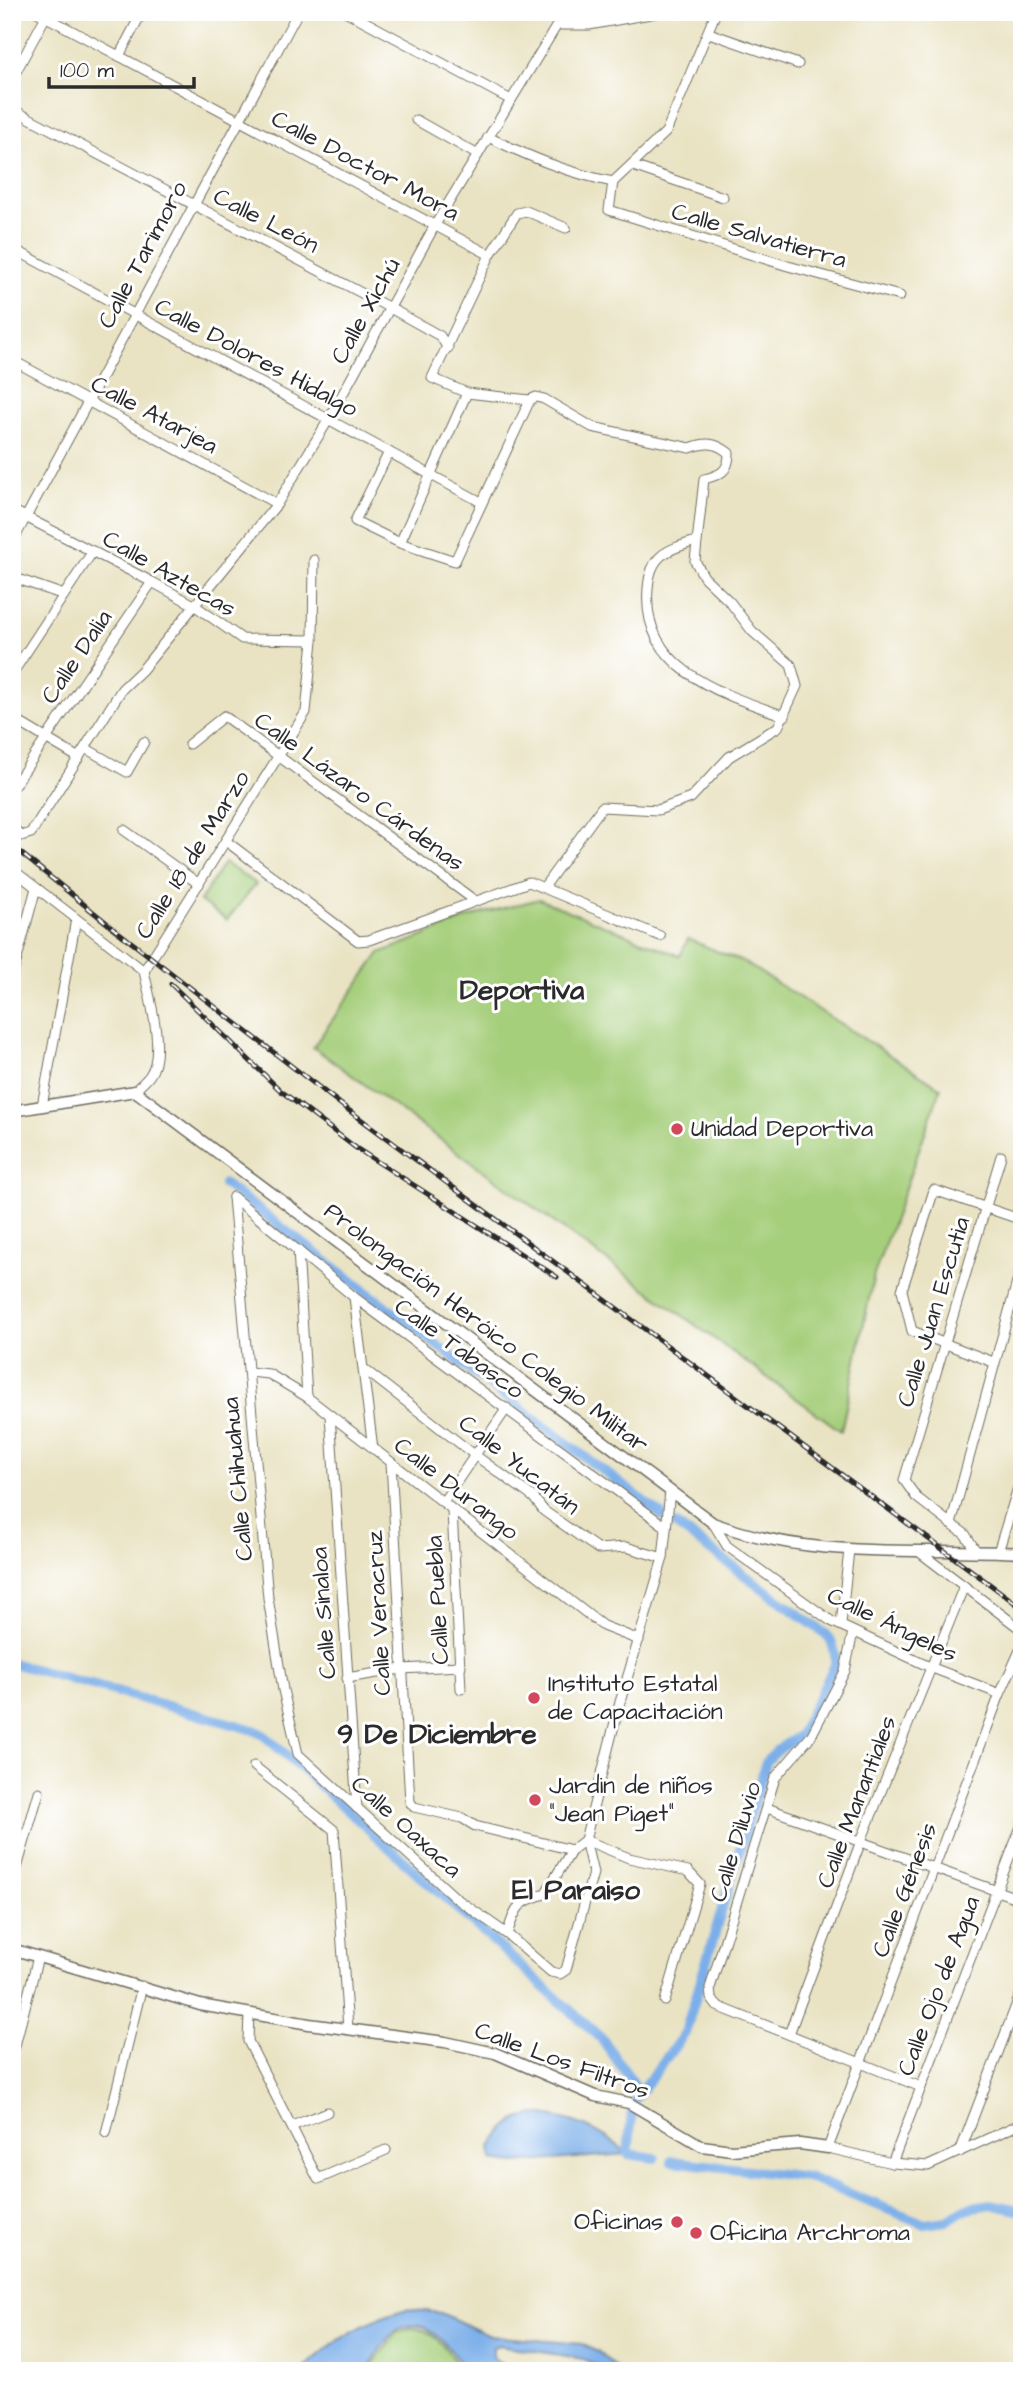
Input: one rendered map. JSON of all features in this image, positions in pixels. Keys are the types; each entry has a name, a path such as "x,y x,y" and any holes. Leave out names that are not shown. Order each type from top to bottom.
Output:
{"street":[{"path":"119,56 142,12"},
{"name":"Calle Tarimoro","path":"12,543 133,313 298,12"},
{"path":"347,12 511,100"},
{"name":"Calle Xichú","path":"12,827 20,836 31,833 122,689 142,670 277,504 329,419 435,225 558,25 589,26 661,12"},
{"path":"488,137 577,175 613,182 666,132 716,12"},
{"path":"12,79 43,14"},
{"name":"Calle Doctor Mora","path":"43,14 490,255"},
{"path":"709,33 798,64"},
{"name":"Calle León","path":"12,108 390,308 440,336 448,348"},
{"path":"416,120 478,155"},
{"path":"633,166 723,197"},
{"name":"Calle Salvatierra","path":"613,182 609,210 788,267 900,296"},
{"path":"544,887 602,807 658,810 691,798 729,757 778,727 797,687 791,665 752,631 730,602 704,578 695,561 704,479 720,475 729,466 729,453 718,444 704,443 690,448 592,428 544,399 467,393 432,378 490,255 517,213 526,211 566,228"},
{"name":"Calle Dolores Hidalgo","path":"12,248 481,502"},
{"name":"Calle Atarjea","path":"12,360 277,504"},
{"path":"400,543 467,393"},
{"path":"389,452 355,521 400,543 455,561 530,400"},
{"name":"Calle Aztecas","path":"12,510 194,605 242,639 313,640"},
{"path":"696,541 661,555 649,569 646,607 654,637 670,660 698,680 785,716"},
{"path":"12,674 93,551"},
{"name":"Calle 18 de Marzo","path":"135,1091 152,1073 156,1048 144,971 306,712 313,640 314,560"},
{"path":"12,577 64,595"},
{"name":"Calle Dalia","path":"12,789 152,582"},
{"name":"Calle Lázaro Cárdenas","path":"188,744 223,716 474,900"},
{"path":"12,718 79,758"},
{"path":"85,748 127,772 144,742"},
{"path":"124,830 199,884"},
{"path":"226,841 358,941 369,940 529,882 660,936"},
{"path":"12,869 144,971"},
{"path":"12,977 36,888"},
{"path":"42,1107 76,919"},
{"path":"14,1108 42,1107 135,1091"},
{"name":"Prolongación Heróico Colegio Militar","path":"135,1091 713,1523 753,1538 806,1548 1022,1553"},
{"name":"Calle Juan Escutia","path":"951,1524 915,1497 904,1480 1001,1156"},
{"path":"993,1362 912,1331 902,1290 934,1190 1022,1220"},
{"name":"Calle Tabasco","path":"233,1197 354,1297 666,1527"},
{"name":"Calle Chihuahua","path":"233,1197 268,1598 283,1690 298,1754"},
{"path":"298,1250 307,1397"},
{"path":"976,1551 965,1534 951,1524 993,1362 1022,1264"},
{"path":"354,1297 373,1449"},
{"name":"Calle Yucatán","path":"364,1369 475,1456 533,1497 544,1511 598,1549 626,1547 663,1558"},
{"name":"Calle Durango","path":"249,1372 269,1374 307,1397 603,1626 639,1640"},
{"path":"443,1502 507,1408"},
{"name":"Calle Sinaloa","path":"330,1415 357,1808"},
{"name":"Calle Veracruz","path":"391,1462 410,1802 414,1807 462,1818 475,1826 572,1850"},
{"path":"998,1552 1022,1475"},
{"path":"507,1934 517,1906 527,1899 545,1894 572,1850 585,1840 663,1558 670,1491"},
{"name":"Calle Puebla","path":"452,1510 461,1689"},
{"name":"Calle Ángeles","path":"713,1523 727,1546 831,1621 930,1667 1000,1694"},
{"path":"841,1624 849,1550"},
{"path":"918,1551 1022,1630"},
{"name":"Calle Manantiales","path":"789,2035 861,1841 964,1586"},
{"name":"Calle Diluvio","path":"789,2035 717,2006 711,1998 710,1988 775,1778 811,1737 845,1671 853,1632"},
{"name":"Calle Génesis","path":"828,2148 1000,1694 1022,1646"},
{"path":"347,1678 401,1669 461,1665"},
{"name":"Calle Oaxaca","path":"298,1754 457,1899 507,1934 551,1972 560,1974 566,1970 593,1873 585,1840"},
{"path":"254,1766 334,1830 348,2029"},
{"path":"12,1885 39,1792"},
{"path":"767,1808 1022,1900"},
{"name":"Calle Ojo de Agua","path":"892,2163 1022,1824"},
{"path":"585,1840 629,1858 688,1871 700,1884 665,2001"},
{"name":"Calle Los Filtros","path":"12,1950 201,2005 445,2042 495,2053 595,2096 629,2103 702,2146 732,2150 800,2144 892,2163 928,2166 1022,2123"},
{"path":"12,2057 38,1957"},
{"path":"106,2133 142,1986"},
{"path":"960,2152 1022,1990"},
{"path":"249,2014 248,2041 318,2179 386,2150"},
{"path":"789,2035 921,2087"},
{"path":"292,2126 327,2112"}],"green space":[{"path":"224,863 256,884 227,920 200,901"},
{"name":"Unidad Deportiva","path":"539,899 680,956 688,939 745,963 941,1088 874,1275 841,1431 313,1047 380,953 476,915"},
{"path":"410,2328 427,2332 440,2342 461,2371 368,2371 396,2333"}],"water":[{"path":"535,2114 584,2126 607,2138 628,2154 515,2163 492,2160 491,2147 504,2130 514,2122"},
{"path":"407,2309 441,2313 490,2336 582,2344 600,2353 619,2371 608,2371 584,2359 499,2345 493,2347 493,2357 510,2371 465,2371 436,2335 427,2329 407,2326 392,2335 366,2371 302,2371 325,2350 350,2333"}],"waterway":[{"path":"224,1184 663,1516"},
{"path":"636,2098 685,2033 766,1762 776,1751 800,1735 835,1665 834,1649 827,1635 676,1525"},
{"path":"12,1663 254,1730 265,1736 602,2039 634,2084 636,2098"},
{"path":"632,2112 628,2154 655,2158"},
{"path":"672,2161 807,2177 925,2224 946,2221 967,2208 991,2204 1022,2211"}],"railway":[{"path":"12,846 343,1106 1022,1608"},
{"path":"171,984 281,1091 356,1148 557,1277"}],"place":[{"name":"Unidad Deportiva","path":"677,1129"},
{"name":"Instituto Estatal de Capacitación","path":"534,1698"},
{"name":"Jardin de niños \"Jean Piget\"","path":"535,1800"},
{"name":"Oficinas","path":"677,2222"},
{"name":"Oficina Archroma","path":"696,2233"}],"district":[{"name":"Deportiva","path":"522,990"},
{"name":"9 De Diciembre","path":"437,1734"},
{"name":"El Paraiso","path":"576,1890"}]}
